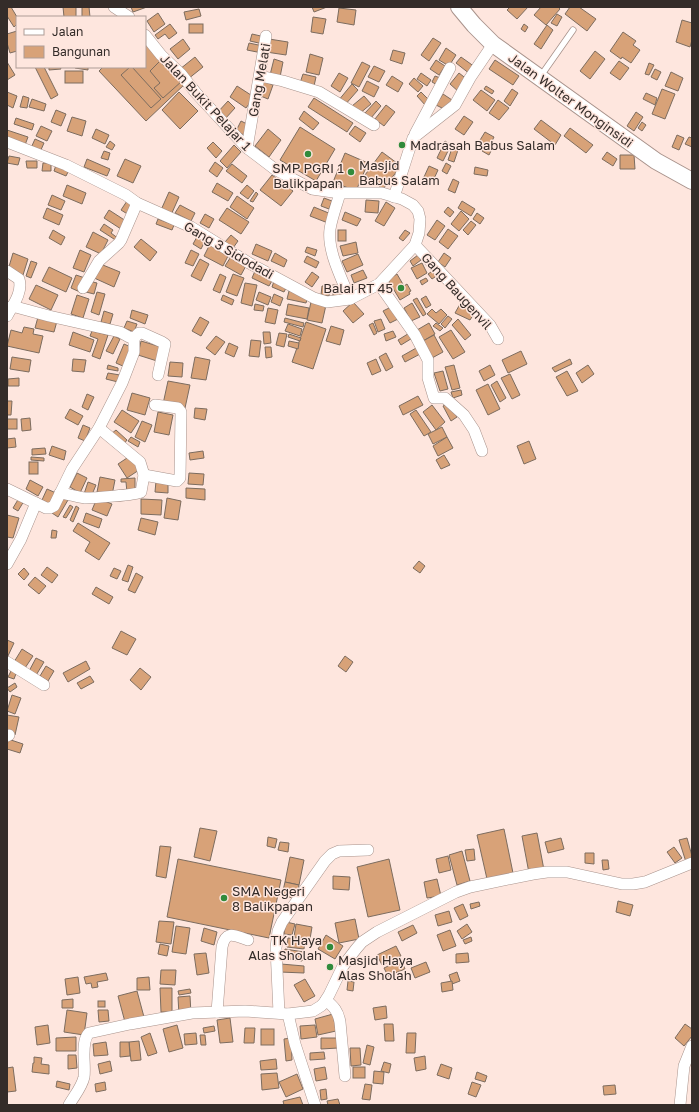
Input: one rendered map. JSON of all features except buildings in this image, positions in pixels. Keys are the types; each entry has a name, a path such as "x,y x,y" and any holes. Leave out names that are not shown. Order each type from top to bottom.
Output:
{"main road":[{"name":"Jalan Wolter Monginsidi","path":"459,7 493,44 656,161 691,180"}],"street":[{"path":"114,7 128,16"},
{"name":"Jalan Bukit Pelajar 1","path":"146,36 161,55 247,148 276,170 312,189 340,193 382,193 402,199 413,205 418,211 420,219"},
{"name":"Gang Melati","path":"247,148 266,36"},
{"path":"413,138 455,105 470,78 493,44"},
{"path":"394,197 413,138 450,68"},
{"path":"260,76 319,92 374,125"},
{"name":"Gang 3 Sidodadi","path":"7,142 66,165 126,195 137,203 191,227 249,263 314,298 327,302 350,299 379,284 415,245 419,234 420,219"},
{"path":"340,193 330,229 330,245 336,265 350,299"},
{"path":"83,288 99,261 121,240 137,203"},
{"name":"Gang Baugenvil","path":"415,245 490,325 498,338"},
{"path":"7,271 20,279 21,284 7,316"},
{"path":"379,284 415,334 428,360 428,378 434,398 445,398 464,415 474,430 482,451"},
{"path":"12,306 120,332 134,338"},
{"path":"7,489 46,508 54,506 72,469 99,428 122,383 134,352 134,338 139,333 165,344 158,375"},
{"path":"144,475 178,481 180,478 180,409 155,405"},
{"path":"60,493 85,498 139,494 142,490 144,475 140,462 99,428"},
{"path":"7,564 21,539 36,503"},
{"path":"7,662 44,685"},
{"path":"315,1105 284,1013 276,948 278,931 282,922 325,860 338,851 368,850"},
{"path":"69,1105 83,1080 84,1044 89,1033 192,1013 257,1011 284,1013 313,1011 321,1006 326,1000 343,966 362,942 377,932 456,892 470,887 547,872 567,872 622,884 633,884 645,882 692,863"},
{"path":"217,1012 222,947 224,939 228,935 232,935 248,940"},
{"path":"326,1000 339,1013 345,1076"},
{"path":"680,1105 684,1066 692,1046"}],"lane":[{"path":"540,77 573,30"}],"place":[{"name":"Madrasah Babus Salam","path":"402,145"},
{"name":"SMP PGRI 1 Balikpapan","path":"308,154"},
{"name":"Masjid Babus Salam","path":"351,172"},
{"name":"Balai RT 45","path":"401,288"},
{"name":"SMA Negeri 8 Balikpapan","path":"224,898"},
{"name":"TK Haya Alas Sholah","path":"330,947"},
{"name":"Masjid Haya Alas Sholah","path":"330,967"}]}
